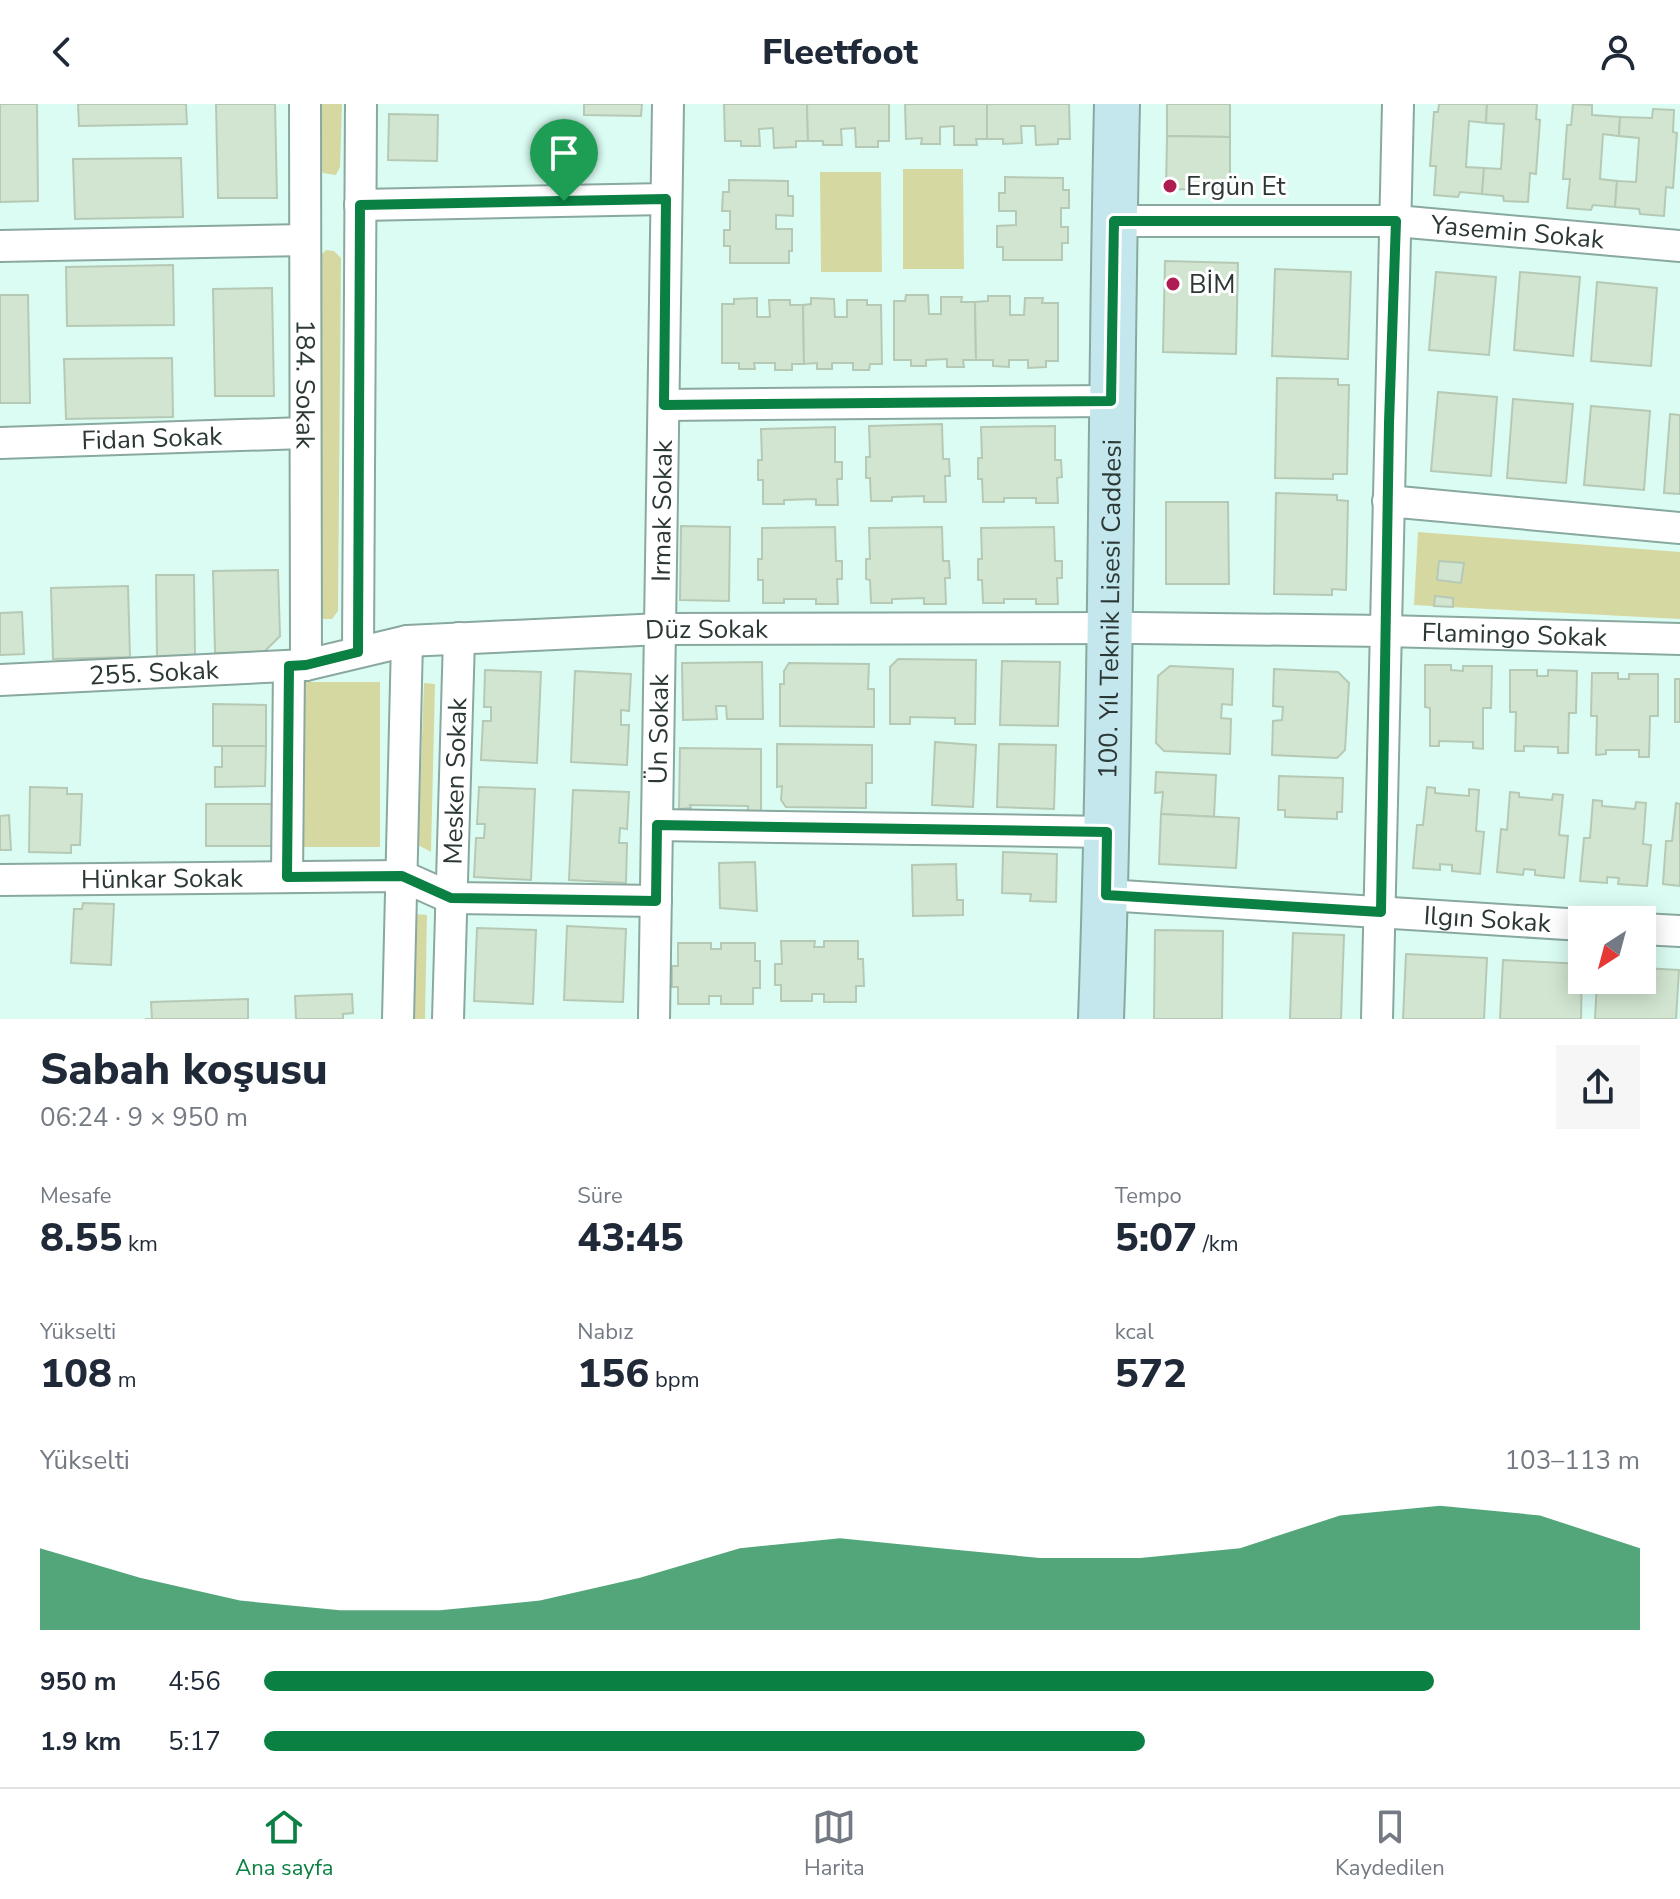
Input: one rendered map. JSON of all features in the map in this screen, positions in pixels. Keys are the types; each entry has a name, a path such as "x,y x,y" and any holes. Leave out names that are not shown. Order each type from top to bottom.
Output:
{"main road":[{"name":"100. Yıl Teknik Lisesi Caddesi","path":"1101,1019 1106,895 1117,104"}],"street":[{"name":"184. Sokak","path":"287,877 298,665 304,433 305,104"},
{"path":"358,652 361,104"},
{"name":"Irmak Sokak","path":"661,629 668,104"},
{"path":"1377,1019 1398,104"},
{"path":"360,205 666,199"},
{"name":"Yasemin Sokak","path":"1114,221 1396,221 1680,246"},
{"path":"0,246 304,240"},
{"path":"664,405 1111,401"},
{"name":"Fidan Sokak","path":"0,443 304,433"},
{"path":"1388,501 1680,528"},
{"name":"Düz Sokak","path":"298,665 407,641 459,638 661,629 1108,628"},
{"name":"Flamingo Sokak","path":"1108,628 1680,639"},
{"name":"Ün Sokak","path":"654,1019 661,629"},
{"name":"Mesken Sokak","path":"448,1019 459,638"},
{"name":"Mesken Sokak","path":"398,1019 407,641"},
{"name":"255. Sokak","path":"0,680 298,665"},
{"path":"657,825 1107,832"},
{"name":"Hünkar Sokak","path":"0,880 402,876 451,898 656,901"},
{"name":"Ilgın Sokak","path":"1106,895 1568,924"},
{"path":"1656,930 1680,931"}],"green space":[{"path":"321,104 342,104 340,167 336,175 323,173 319,166"},
{"path":"903,169 963,169 964,269 903,269"},
{"path":"820,172 881,172 882,272 821,272"},
{"path":"326,250 334,251 341,258 338,611 332,619 322,619 316,610 319,257"},
{"path":"1418,532 1680,552 1680,619 1414,605"},
{"path":"300,682 380,682 380,847 300,847"},
{"path":"424,683 435,684 431,852 418,845"},
{"path":"415,914 427,915 425,1019 412,1019"}],"building":[{"path":"0,104 37,104 38,201 0,202"},
{"path":"78,104 186,104 187,124 79,126"},
{"path":"216,104 275,104 277,198 218,198"},
{"path":"584,104 642,104 641,116 584,115"},
{"path":"724,104 807,104 808,141 796,141 796,147 774,148 773,128 759,129 760,146 741,146 741,141 725,141"},
{"path":"807,104 889,104 889,141 878,141 878,147 856,147 855,128 841,129 842,145 808,141"},
{"path":"905,104 987,104 987,139 976,139 977,145 954,145 954,126 940,127 940,144 921,144 922,138 906,139"},
{"path":"987,104 1069,104 1070,139 1058,139 1058,144 1036,145 1035,126 1021,126 1022,143 1003,144 1003,139 987,139"},
{"path":"1167,104 1230,104 1230,137 1167,136"},
{"path":"1439,104 1487,104 1486,123 1469,121 1466,167 1484,168 1482,194 1460,192 1458,197 1434,195 1436,166 1430,166 1434,112 1438,112"},
{"path":"1487,104 1537,104 1536,119 1540,120 1536,174 1530,173 1528,202 1504,201 1503,196 1482,194 1484,168 1501,169 1504,124 1486,123"},
{"path":"1573,104 1592,105 1592,115 1620,117 1619,136 1603,134 1600,179 1617,181 1615,207 1593,205 1591,210 1567,208 1570,179 1563,179 1567,125 1571,125"},
{"path":"1653,109 1674,110 1673,132 1677,133 1673,188 1666,187 1664,216 1615,207 1617,181 1636,182 1639,138 1619,136 1620,117 1652,118"},
{"path":"389,114 438,115 437,161 388,160"},
{"path":"1167,136 1230,137 1230,190 1166,189"},
{"path":"181,158 183,217 75,219 73,159"},
{"path":"1005,177 1063,178 1063,190 1069,190 1069,208 1061,208 1061,227 1068,227 1068,243 1062,243 1062,260 1003,260 1003,247 997,247 997,226 1016,225 1016,211 999,211 999,193 1005,193"},
{"path":"729,180 788,181 788,196 793,196 793,216 776,215 776,229 792,229 789,263 730,263 730,246 724,246 724,230 730,230 730,211 722,211 723,192 729,192"},
{"path":"1165,261 1238,263 1236,354 1163,352"},
{"path":"173,265 174,325 67,326 66,267"},
{"path":"1275,269 1351,272 1348,359 1272,356"},
{"path":"1436,272 1496,277 1489,355 1429,350"},
{"path":"1520,272 1580,277 1573,356 1514,350"},
{"path":"1597,282 1657,288 1651,366 1591,361"},
{"path":"272,288 274,396 215,396 213,289"},
{"path":"0,295 28,295 30,403 0,403"},
{"path":"906,295 928,295 929,314 941,314 941,297 962,297 961,302 975,302 976,360 963,360 964,367 947,367 947,359 926,360 926,366 911,366 911,360 894,360 894,301 905,301"},
{"path":"988,296 1010,296 1010,315 1024,315 1025,298 1043,298 1042,303 1058,303 1058,361 1046,361 1046,367 1028,368 1028,360 1009,360 1009,367 993,366 993,360 976,360 975,302 988,301"},
{"path":"757,298 757,317 770,317 769,300 790,300 790,305 803,305 804,364 792,364 792,370 775,370 775,363 754,363 755,369 739,369 739,363 722,363 722,304 734,304 734,299"},
{"path":"811,298 834,299 835,317 847,317 847,300 867,300 867,305 881,305 882,364 870,364 869,370 853,370 853,363 832,363 832,369 817,369 817,363 804,364 803,305 811,304"},
{"path":"172,358 173,417 66,419 64,359"},
{"path":"1277,378 1338,379 1338,385 1349,385 1347,474 1333,474 1333,479 1275,478"},
{"path":"1438,392 1497,397 1491,476 1431,471"},
{"path":"1513,399 1573,404 1566,483 1507,478"},
{"path":"1591,406 1650,411 1644,490 1584,485"},
{"path":"1670,414 1680,415 1680,494 1664,493"},
{"path":"942,424 943,459 949,459 950,476 945,476 946,502 924,502 924,496 871,501 870,478 866,478 866,457 870,457 869,426"},
{"path":"1055,426 1055,460 1061,460 1062,477 1057,478 1058,503 1036,503 1036,498 1004,498 1004,502 983,502 982,479 978,479 978,458 982,458 981,427"},
{"path":"835,427 835,462 842,462 842,479 837,479 838,505 816,505 816,499 763,504 763,480 758,480 758,460 762,460 761,429"},
{"path":"1276,493 1337,495 1337,500 1348,501 1346,590 1332,589 1332,595 1274,594"},
{"path":"1166,502 1228,502 1229,584 1166,584"},
{"path":"681,526 730,527 729,601 680,600"},
{"path":"835,527 836,561 842,561 842,579 837,579 838,604 816,604 816,599 784,599 784,603 763,603 763,580 758,580 762,528"},
{"path":"942,527 943,561 949,561 950,578 945,578 946,604 924,604 924,598 871,603 870,580 866,579 866,559 870,559 869,528"},
{"path":"1054,527 1055,561 1062,561 1062,578 1057,578 1058,604 1036,604 1036,599 1004,599 1004,603 983,603 982,580 978,580 978,559 982,559 981,528"},
{"path":"1439,561 1464,563 1461,583 1437,580"},
{"path":"278,570 280,636 264,652 215,653 213,571"},
{"path":"156,575 194,575 195,658 157,658"},
{"path":"128,586 130,657 53,659 51,588"},
{"path":"1435,596 1453,598 1453,607 1434,606"},
{"path":"22,612 24,654 0,655 0,613"},
{"path":"898,659 976,660 975,724 955,724 955,718 910,717 910,724 890,724 890,667"},
{"path":"1002,661 1060,662 1058,726 1000,725"},
{"path":"762,662 763,719 727,719 726,706 716,706 717,719 683,720 682,663"},
{"path":"789,663 869,664 868,689 874,689 874,727 780,726 780,684 784,684 784,671"},
{"path":"1425,665 1451,665 1451,670 1463,671 1463,666 1492,666 1491,708 1483,708 1483,749 1473,748 1473,742 1439,741 1439,746 1430,746 1430,708 1425,707"},
{"path":"1170,666 1233,669 1232,705 1222,704 1221,718 1231,719 1230,754 1164,751 1156,743 1158,676"},
{"path":"1274,669 1338,672 1349,683 1345,750 1337,758 1272,755 1273,721 1282,720 1283,707 1273,706"},
{"path":"485,670 541,672 537,763 481,760 483,721 491,721 491,707 484,707"},
{"path":"1510,670 1537,670 1537,676 1548,676 1548,670 1577,671 1576,713 1569,713 1568,753 1558,753 1558,747 1524,746 1524,751 1515,751 1516,712 1510,712"},
{"path":"575,671 631,674 629,711 621,710 621,725 629,725 627,765 571,762"},
{"path":"1592,673 1618,673 1618,679 1629,679 1629,674 1658,674 1658,716 1650,716 1649,757 1639,757 1639,750 1606,750 1606,754 1596,755 1597,716 1591,716"},
{"path":"1675,679 1680,679 1680,722 1675,722"},
{"path":"213,704 266,705 266,746 213,746"},
{"path":"935,742 976,745 973,807 932,805"},
{"path":"777,744 872,745 872,783 866,783 866,808 786,807 781,800 782,786 777,787"},
{"path":"999,744 1056,745 1054,809 997,807"},
{"path":"222,746 266,746 265,786 215,787 215,767 222,767"},
{"path":"680,748 761,749 761,811 748,811 748,806 690,805 691,808 679,809"},
{"path":"1156,772 1216,775 1214,817 1161,814 1163,792 1155,793"},
{"path":"1279,776 1343,778 1342,812 1337,812 1337,819 1285,817 1285,810 1278,810"},
{"path":"30,787 67,788 67,794 82,794 80,845 71,845 71,853 29,852"},
{"path":"479,787 535,789 531,880 474,877 476,838 484,838 485,824 477,824"},
{"path":"1427,787 1435,788 1435,793 1469,796 1469,789 1479,790 1476,831 1484,832 1480,874 1452,871 1452,865 1440,864 1440,870 1413,868 1417,825 1423,825"},
{"path":"573,790 629,792 627,829 620,828 619,843 627,843 626,883 569,880"},
{"path":"1510,792 1519,793 1519,797 1552,800 1553,794 1563,795 1559,835 1568,836 1564,878 1535,875 1535,870 1524,869 1523,875 1497,872 1501,829 1507,830"},
{"path":"1593,800 1602,801 1602,806 1635,809 1636,802 1646,803 1643,844 1651,845 1647,886 1618,884 1619,878 1607,877 1607,883 1580,881 1584,838 1590,838"},
{"path":"1676,803 1680,804 1680,886 1663,884 1666,841 1672,841"},
{"path":"206,804 272,804 272,846 206,846"},
{"path":"1161,814 1239,818 1236,868 1159,864"},
{"path":"9,815 11,850 0,850 0,816"},
{"path":"1003,852 1057,854 1056,902 1030,901 1031,894 1002,893"},
{"path":"755,862 757,911 720,908 719,863"},
{"path":"956,864 957,900 963,900 963,915 913,916 912,865"},
{"path":"83,903 114,904 111,965 71,963 74,909 82,909"},
{"path":"567,926 626,929 623,1002 564,1000"},
{"path":"477,928 536,930 533,1004 474,1001"},
{"path":"1155,930 1223,931 1222,1019 1154,1019"},
{"path":"1293,933 1344,935 1341,1019 1290,1019"},
{"path":"781,941 815,941 814,947 824,947 824,941 858,941 858,959 863,959 864,986 856,986 856,1002 824,1002 824,994 812,994 812,1001 781,1001 781,985 775,985 775,964 782,964"},
{"path":"678,943 711,943 711,949 721,949 721,943 755,943 755,961 760,961 760,988 753,988 753,1004 721,1004 721,996 709,996 709,1004 678,1004 678,987 672,987 672,966 678,966"},
{"path":"1406,954 1487,958 1484,1019 1403,1019"},
{"path":"1503,960 1568,963 1568,994 1581,994 1581,1019 1500,1019"},
{"path":"1656,969 1679,970 1676,1019 1595,1019 1596,994 1656,994"},
{"path":"352,994 353,1013 343,1014 343,1019 296,1019 295,996"},
{"path":"248,999 248,1019 152,1019 151,1002"}],"place":[{"name":"Ergün Et","path":"1170,186"},
{"name":"BİM","path":"1173,284"}],"route":[{"path":"666,199 664,405 1111,401 1114,221 1396,221 1389,423 1381,912 1106,895 1107,832 657,825 656,901 451,898 402,876 287,877 289,666 306,665 358,652 360,205 564,201 666,199"}]}
